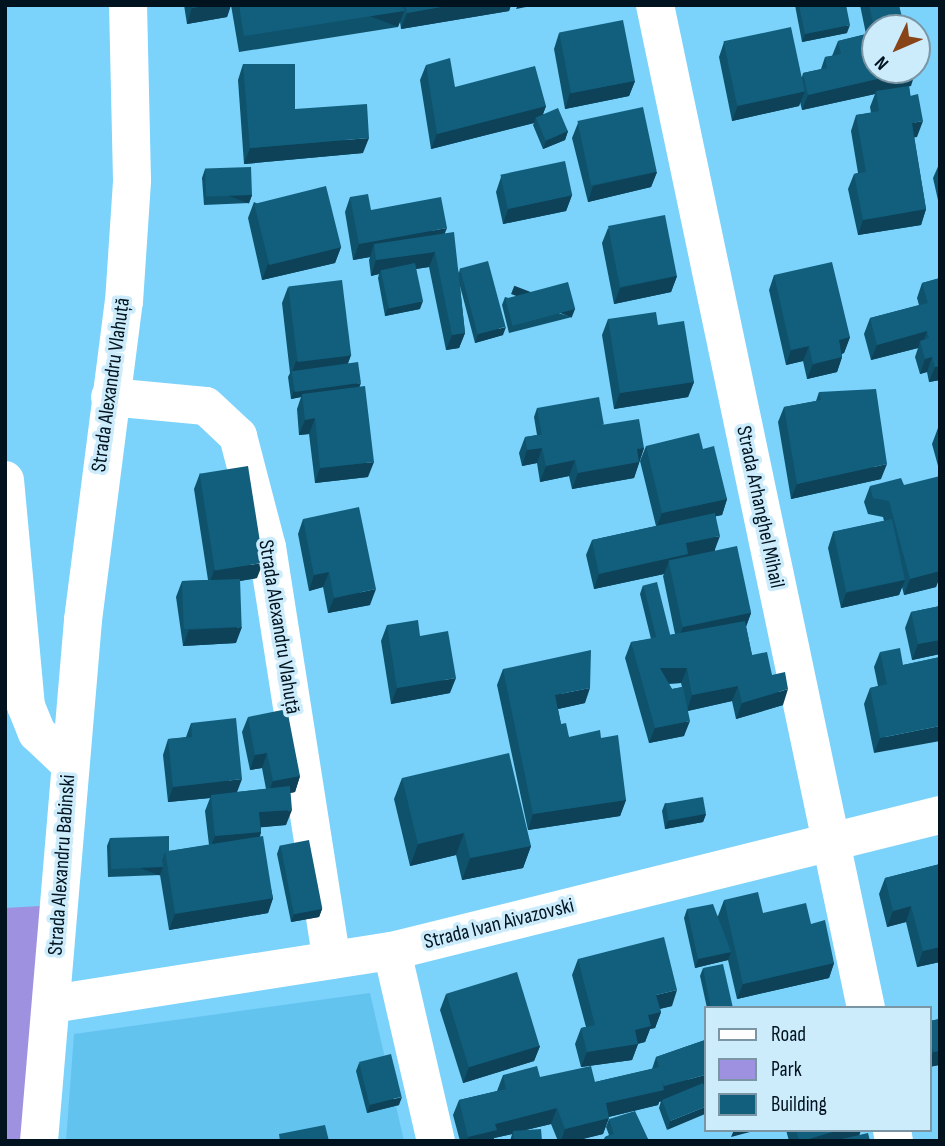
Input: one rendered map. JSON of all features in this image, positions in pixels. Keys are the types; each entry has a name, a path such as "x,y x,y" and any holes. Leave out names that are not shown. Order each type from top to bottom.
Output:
{"street":[{"name":"Strada Аlexandru Vlahuță","path":"70,764 132,180 128,5"},
{"name":"Strada Arhanghel Mihail","path":"655,5 866,1006"},
{"name":"Strada Alexandru Vlahuță","path":"110,397 206,406 238,436 267,547 332,960"},
{"name":"Strada Alexandru Babinski","path":"5,480 26,706 37,733 70,764 39,1141"},
{"name":"Strada Ivan Aivazovski","path":"52,1004 392,951 830,839 940,816"},
{"path":"392,951 436,1141"}],"shaded area":[{"path":"370,993 404,1141 66,1141 74,1034"}],"green space":[{"path":"58,905 39,1141 5,1141 5,908"}],"building":[{"path":"239,5 403,5 404,11 244,36"},
{"path":"405,5 453,5 407,13"},
{"path":"799,5 846,5 850,25 805,34"},
{"path":"869,5 899,5 901,14 871,14"},
{"path":"623,20 635,81 571,93 559,32"},
{"path":"791,27 805,92 737,106 724,41"},
{"path":"861,35 861,83 808,95 803,73 827,68 825,57 841,54 838,41"},
{"path":"450,58 455,87 535,66 546,106 437,134 426,65"},
{"path":"243,64 295,64 295,109 367,104 369,138 250,148"},
{"path":"909,86 910,96 918,94 923,121 912,123 926,209 863,220 854,174 866,172 856,115 879,111 876,91"},
{"path":"643,107 657,172 591,185 577,121"},
{"path":"558,108 568,131 546,140 536,117"},
{"path":"565,161 572,195 508,209 500,175"},
{"path":"251,167 252,195 206,197 205,169"},
{"path":"326,186 341,247 269,265 254,204"},
{"path":"368,194 371,210 441,197 447,228 359,244 350,197"},
{"path":"665,215 677,276 620,287 608,226"},
{"path":"454,232 465,333 452,335 435,252 376,260 374,244"},
{"path":"488,261 506,327 478,334 460,269"},
{"path":"832,262 850,337 839,340 842,357 813,364 809,346 791,350 774,275"},
{"path":"415,263 423,301 389,308 381,270"},
{"path":"940,278 940,366 935,367 932,357 925,359 920,341 929,338 927,331 877,345 870,318 928,303 922,283"},
{"path":"342,280 351,355 298,362 288,287"},
{"path":"568,282 575,309 512,326 505,299"},
{"path":"656,312 658,325 684,321 694,382 620,393 608,319"},
{"path":"358,362 361,383 295,392 292,371"},
{"path":"365,386 374,462 320,468 315,418 305,420 302,394"},
{"path":"876,389 887,464 797,484 784,407 821,400 819,392"},
{"path":"599,397 604,425 542,436 537,408"},
{"path":"639,419 644,448 637,449 639,462 578,473 575,460 546,466 542,448 527,450 525,437"},
{"path":"699,433 703,449 714,446 727,499 662,513 646,446"},
{"path":"248,466 263,563 215,570 200,474"},
{"path":"940,476 940,571 910,579 889,501 873,498 870,486 901,478 904,485"},
{"path":"359,507 376,589 334,598 329,572 314,575 303,519"},
{"path":"715,513 720,536 686,543 688,554 599,574 592,540"},
{"path":"892,519 905,580 846,592 833,531"},
{"path":"737,546 751,613 683,627 669,561"},
{"path":"240,579 242,627 184,629 182,581"},
{"path":"657,582 670,635 657,639 643,585"},
{"path":"940,606 940,640 918,644 911,612"},
{"path":"418,620 420,636 448,631 456,678 397,688 387,625"},
{"path":"745,621 752,655 767,652 772,675 785,672 788,689 742,703 738,686 692,695 687,668 660,668 672,689 683,687 690,721 655,728 631,642"},
{"path":"900,648 903,665 940,657 940,726 880,738 870,688 887,684 880,652"},
{"path":"591,650 590,688 555,695 561,724 566,723 569,737 600,730 601,738 618,735 626,800 533,814 503,669"},
{"path":"287,709 300,776 273,781 267,753 255,755 248,717"},
{"path":"236,718 242,779 173,787 168,739 192,737 191,723"},
{"path":"509,753 531,846 470,858 464,833 418,844 402,778"},
{"path":"290,786 292,810 259,812 261,832 215,836 211,795"},
{"path":"703,797 706,814 669,820 666,804"},
{"path":"169,836 169,851 165,852 162,860 163,867 111,869 110,838"},
{"path":"263,836 273,898 175,914 165,851"},
{"path":"309,840 322,909 294,914 281,846"},
{"path":"940,864 940,947 923,951 911,906 893,911 885,878"},
{"path":"758,892 763,913 806,903 811,924 825,920 834,963 743,984 724,900"},
{"path":"713,904 731,952 698,959 687,909"},
{"path":"664,937 677,990 656,995 661,1012 648,1015 651,1026 635,1030 638,1044 587,1052 581,1028 595,1025 578,959"},
{"path":"723,964 733,1006 711,1006 703,968"},
{"path":"517,972 540,1046 469,1067 446,994"},
{"path":"940,1019 940,1051 933,1052 931,1021"},
{"path":"704,1040 704,1075 664,1086 661,1079 664,1090 606,1103 609,1118 565,1129 557,1108 495,1124 497,1130 468,1137 459,1100 506,1089 503,1075 537,1066 540,1077 591,1066 595,1082 659,1067 656,1057"},
{"path":"391,1054 402,1097 370,1105 359,1062"},
{"path":"703,1083 704,1107 670,1121 662,1100"},
{"path":"635,1111 649,1141 606,1141 605,1137 614,1134 609,1119"},
{"path":"325,1125 329,1141 280,1141 279,1134"},
{"path":"541,1129 542,1141 514,1141 513,1131"},
{"path":"797,1132 832,1132 802,1141 799,1141"},
{"path":"868,1133 870,1141 833,1141"}]}
